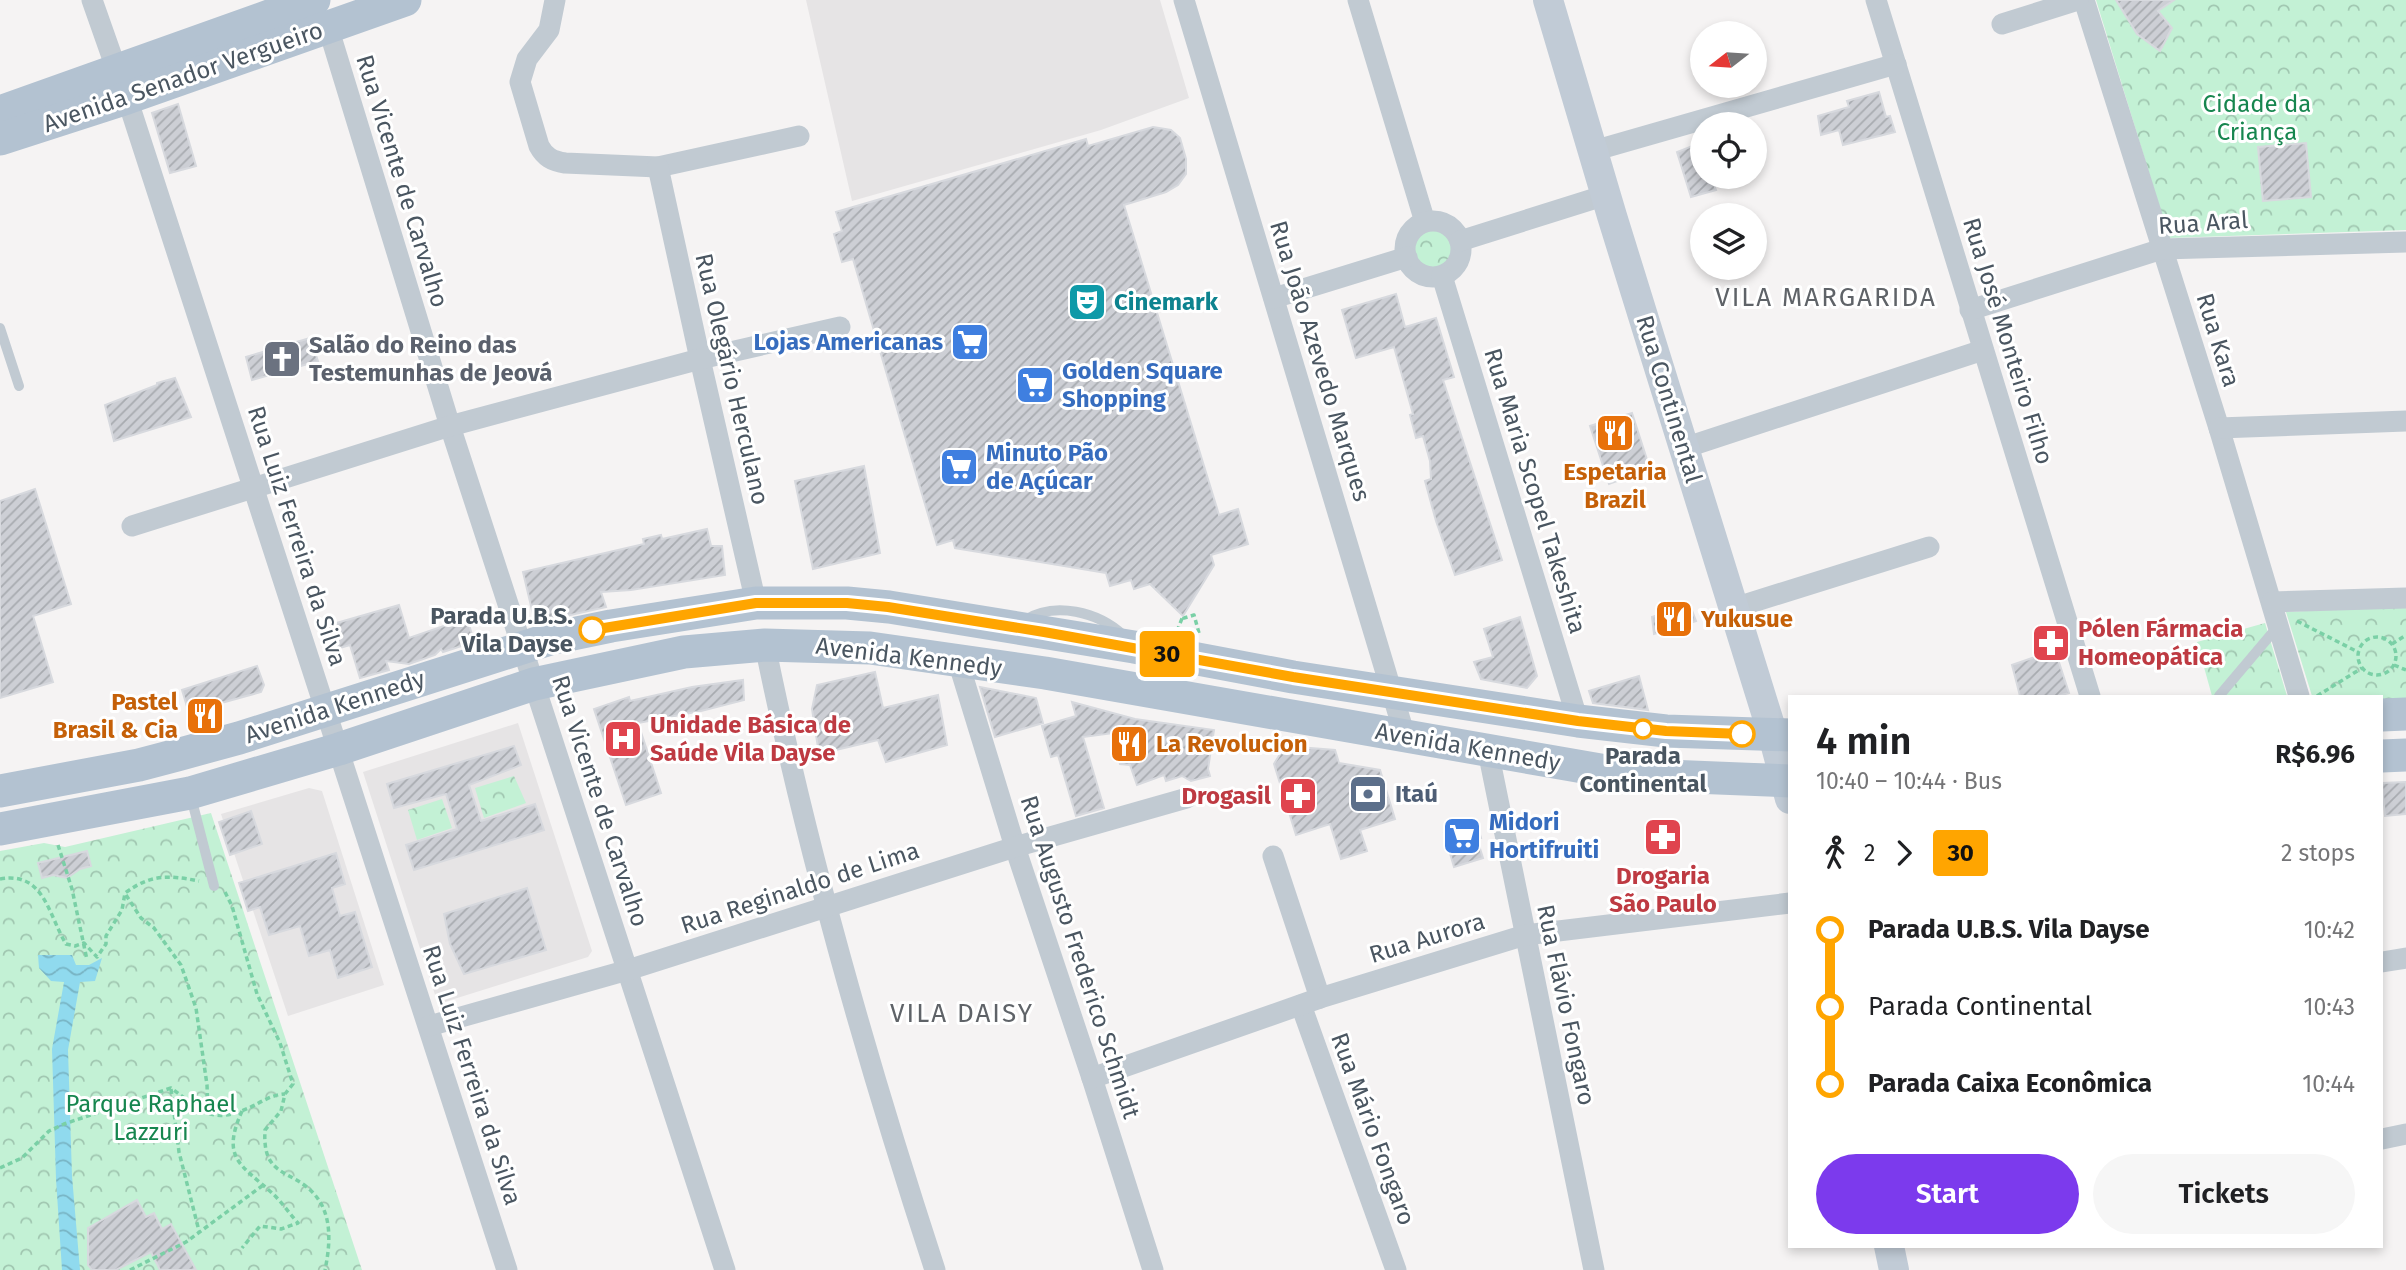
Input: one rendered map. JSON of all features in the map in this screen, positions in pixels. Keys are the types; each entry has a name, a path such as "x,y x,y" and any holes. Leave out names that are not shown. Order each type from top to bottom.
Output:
{"main road":[{"name":"Avenida Senador Vergueiro","path":"0,139 122,84 321,13 405,0"},
{"name":"Avenida Senador Vergueiro","path":"0,112 122,84"},
{"name":"Avenida Kennedy","path":"0,792 139,765 239,738 522,647 611,626 756,603 861,604 1134,647 1392,693 1578,721 1666,731 1782,735"},
{"name":"Avenida Kennedy","path":"0,828 190,793 339,749 534,684 684,652 765,645 870,648 1121,686 1488,751 1643,775 1788,787"},
{"path":"2383,715 2406,714"},
{"path":"2383,756 2406,755"}],"street":[{"name":"Rua Luiz Ferreira da Silva","path":"92,0 122,84 507,1270"},
{"path":"555,0 549,30 527,59 520,82 543,154 550,160 659,167 799,136"},
{"name":"Rua João Azevedo Marques","path":"1184,0 1405,736"},
{"path":"1358,0 1425,222"},
{"name":"Rua Continental","path":"1548,0 1734,608 1782,735 1788,780"},
{"name":"Rua José Monteiro Filho","path":"1876,0 2091,695"},
{"path":"2002,24 2078,0"},
{"name":"Rua Kara","path":"2084,0 2219,428 2299,695"},
{"name":"Rua Vicente de Carvalho","path":"321,13 450,426 725,1270"},
{"path":"1593,152 1896,64"},
{"name":"Rua Olegário Herculano","path":"659,167 756,603"},
{"path":"1460,241 1606,195"},
{"path":"1425,222 1443,222 1457,233 1460,241 1462,250 1456,266 1442,276 1424,276 1410,265 1407,240 1411,232 1425,222"},
{"name":"Rua Aral","path":"1970,310 2162,249 2406,242"},
{"path":"1274,298 1407,257"},
{"name":"Rua Maria Scopel Takeshita","path":"1442,276 1578,721"},
{"path":"132,526 450,426 700,359 840,327"},
{"path":"1684,448 1983,350"},
{"path":"2219,428 2406,421"},
{"path":"1734,608 1929,547"},
{"path":"2275,612 2406,598"},
{"path":"765,645 826,907 935,1270"},
{"name":"Rua Augusto Frederico Schmidt","path":"958,661 1015,847 1153,1270"},
{"name":"Rua Flávio Fongaro","path":"1488,751 1594,1270"},
{"name":"Rua Reginaldo de Lima","path":"429,1026 628,970 1015,847 1187,798"},
{"name":"Rua Mário Fongaro","path":"1273,856 1311,1002 1396,1270"},
{"name":"Rua Aurora","path":"1092,1078 1311,1002 1525,934 1788,903"},
{"path":"2383,962 2406,958"},
{"path":"2383,1139 2406,1134"},
{"path":"1889,1248 1894,1270"}],"lane":[{"path":"0,328 19,386"},
{"path":"2220,695 2275,612"},
{"path":"190,793 214,886"}],"path":[{"path":"2275,612 2358,652"},
{"path":"1183,615 1184,618 1194,615 1201,637"},
{"path":"2392,644 2406,635"},
{"path":"2372,637 2383,637 2392,644 2396,654 2394,665 2386,673 2376,675 2362,668 2358,652 2363,642 2372,637"},
{"path":"2394,665 2406,670"},
{"path":"2317,695 2362,668"},
{"path":"47,820 63,857 87,960"},
{"path":"0,879 21,878 33,884 42,895 66,944 75,946 84,943"},
{"path":"84,943 97,957 122,910 125,893 141,881 187,878 223,890 229,897 257,994 281,1043 293,1084 285,1094 242,1111 218,1117 208,1114 171,1088"},
{"path":"125,893 141,918 154,928 181,965 196,1008 207,1085 208,1114"},
{"path":"0,1168 22,1158 49,1131 171,1088"},
{"path":"171,1088 179,1152 199,1231"},
{"path":"285,1094 281,1111 265,1130 266,1153 280,1173 300,1183 316,1196 325,1214 330,1234 325,1270"},
{"path":"242,1111 233,1133 237,1162 274,1194 298,1223 281,1229 260,1226 242,1248"},
{"path":"130,1270 186,1242 262,1186"}],"shaded area":[{"path":"806,0 1160,0 1189,98 1101,130 852,201"},
{"path":"518,723 592,951 588,957 438,1004 363,772"},
{"path":"309,788 322,791 384,985 288,1016 221,814"}],"green space":[{"name":"Cidade da Criança","path":"2096,0 2406,0 2406,230 2169,238"},
{"path":"1434,228 1449,234 1455,249 1449,264 1434,270 1419,264 1413,249 1419,234"},
{"path":"2406,606 2406,702 2383,704 2383,695 2312,695 2286,612"},
{"path":"2265,623 2287,695 2212,695 2197,642"},
{"path":"514,776 526,803 484,818 475,788"},
{"path":"442,799 452,828 417,840 408,810"},
{"name":"Parque Raphael Lazzuri","path":"211,813 362,1270 0,1270 0,851 44,843 65,847"}],"water":[{"path":"38,955 72,955 76,965 89,965 102,958 95,981 80,982 68,1050 72,1176 80,1270 62,1270 56,1179 52,1049 64,982 51,981 39,968"}],"building":[{"path":"2116,0 2174,0 2158,11 2172,28 2160,51 2137,34"},
{"path":"1879,92 1886,117 1890,116 1895,132 1843,145 1839,130 1821,135 1818,116 1849,107 1847,101"},
{"path":"178,104 196,166 170,173 152,113"},
{"name":"Golden Square Shopping","path":"1153,127 1171,130 1180,138 1186,159 1186,174 1178,185 1166,192 1124,205 1219,515 1238,509 1248,544 1211,555 1214,565 1183,616 1150,584 1134,589 1131,580 1110,586 1106,573 955,548 953,540 937,545 853,259 842,262 834,234 842,231 836,212 1086,139 1088,146"},
{"path":"2306,143 2311,197 2263,201 2258,147"},
{"path":"1690,147 1690,189 1716,190 1691,197 1677,152"},
{"path":"1396,294 1405,327 1436,318 1454,377 1443,380 1502,560 1455,575 1425,481 1431,479 1430,461 1423,436 1416,438 1410,415 1413,414 1394,347 1356,358 1342,310"},
{"name":"Salão do Reino das Testemunhas de Jeová","path":"310,338 318,361 252,380 246,357"},
{"path":"175,378 191,417 114,441 105,405"},
{"path":"1632,413 1650,469 1609,484 1590,426"},
{"path":"864,466 880,553 813,569 795,481"},
{"path":"35,489 71,604 33,616 53,682 0,698 0,501"},
{"path":"707,529 711,546 722,546 725,575 601,592 606,607 535,623 523,572 644,544 643,539 661,535 662,539"},
{"path":"399,605 409,638 467,618 473,638 468,644 443,652 441,649 435,655 409,664 386,661 389,670 360,678 350,645 326,652 319,628"},
{"name":"Yukusue","path":"1690,605 1696,621 1654,634 1652,617"},
{"path":"1520,617 1537,676 1527,688 1481,679 1474,662 1493,657 1484,629"},
{"path":"2055,650 2069,693 2020,695 2012,665"},
{"path":"257,666 264,685 261,692 214,705 219,724 194,730 182,690"},
{"path":"875,672 883,708 938,695 947,745 886,762 878,740 819,754 812,709 817,685"},
{"path":"1639,676 1648,710 1593,703 1589,691"},
{"path":"743,680 744,700 638,723 661,793 626,805 594,709 629,697 630,701 692,687"},
{"path":"980,687 1036,698 1043,723 995,737"},
{"path":"1072,702 1135,719 1214,730 1208,769 1210,776 1191,781 1182,776 1166,781 1164,775 1137,785 1130,765 1120,764 1113,733 1083,737 1104,808 1076,816 1058,755 1051,757 1042,726 1076,716"},
{"path":"514,746 521,765 469,785 481,821 535,804 544,830 414,870 406,845 457,829 446,794 394,808 387,784"},
{"path":"1285,746 1335,750 1339,763 1380,770 1395,819 1360,830 1367,851 1341,859 1330,824 1296,835 1274,764"},
{"path":"2406,782 2406,814 2385,816 2383,783"},
{"path":"251,811 262,844 230,855 219,822"},
{"path":"1477,824 1481,838 1477,839 1483,858 1454,867 1444,833"},
{"path":"87,851 91,866 80,869 67,878 53,875 42,878 38,863"},
{"path":"336,853 345,884 332,888 340,916 355,912 372,967 338,978 330,950 309,956 300,926 269,935 260,907 248,911 239,883"},
{"path":"527,888 546,950 464,974 450,944 444,914"},
{"path":"137,1200 146,1217 154,1213 162,1229 171,1224 196,1270 160,1270 151,1252 116,1270 92,1270 88,1265 88,1228"}],"bus line":[{"name":"30","path":"592,630 756,603 847,603 1044,632 1293,677 1578,721 1666,731 1742,734"}],"place":[{"name":"Cinemark","path":"1087,302"},
{"name":"Lojas Americanas","path":"970,342"},
{"name":"Salão do Reino das Testemunhas de Jeová","path":"282,359"},
{"name":"Golden Square Shopping","path":"1035,385"},
{"name":"Espetaria Brazil","path":"1615,433"},
{"name":"Minuto Pão de Açúcar","path":"959,467"},
{"name":"Yukusue","path":"1674,619"},
{"name":"Parada U.B.S. Vila Dayse","path":"592,630"},
{"name":"Pólen Fármacia Homeopática","path":"2051,643"},
{"name":"Pastel Brasil & Cia","path":"205,716"},
{"name":"Parada Continental","path":"1643,729"},
{"name":"Unidade Básica de Saúde Vila Dayse","path":"623,739"},
{"name":"La Revolucion","path":"1129,744"},
{"name":"Itaú","path":"1368,794"},
{"name":"Drogasil","path":"1298,796"},
{"name":"Midori Hortifruiti","path":"1462,836"},
{"name":"Drogaria São Paulo","path":"1663,837"}],"district":[{"name":"VILA MARGARIDA","path":"1826,297"},
{"name":"VILA DAISY","path":"962,1013"}]}
